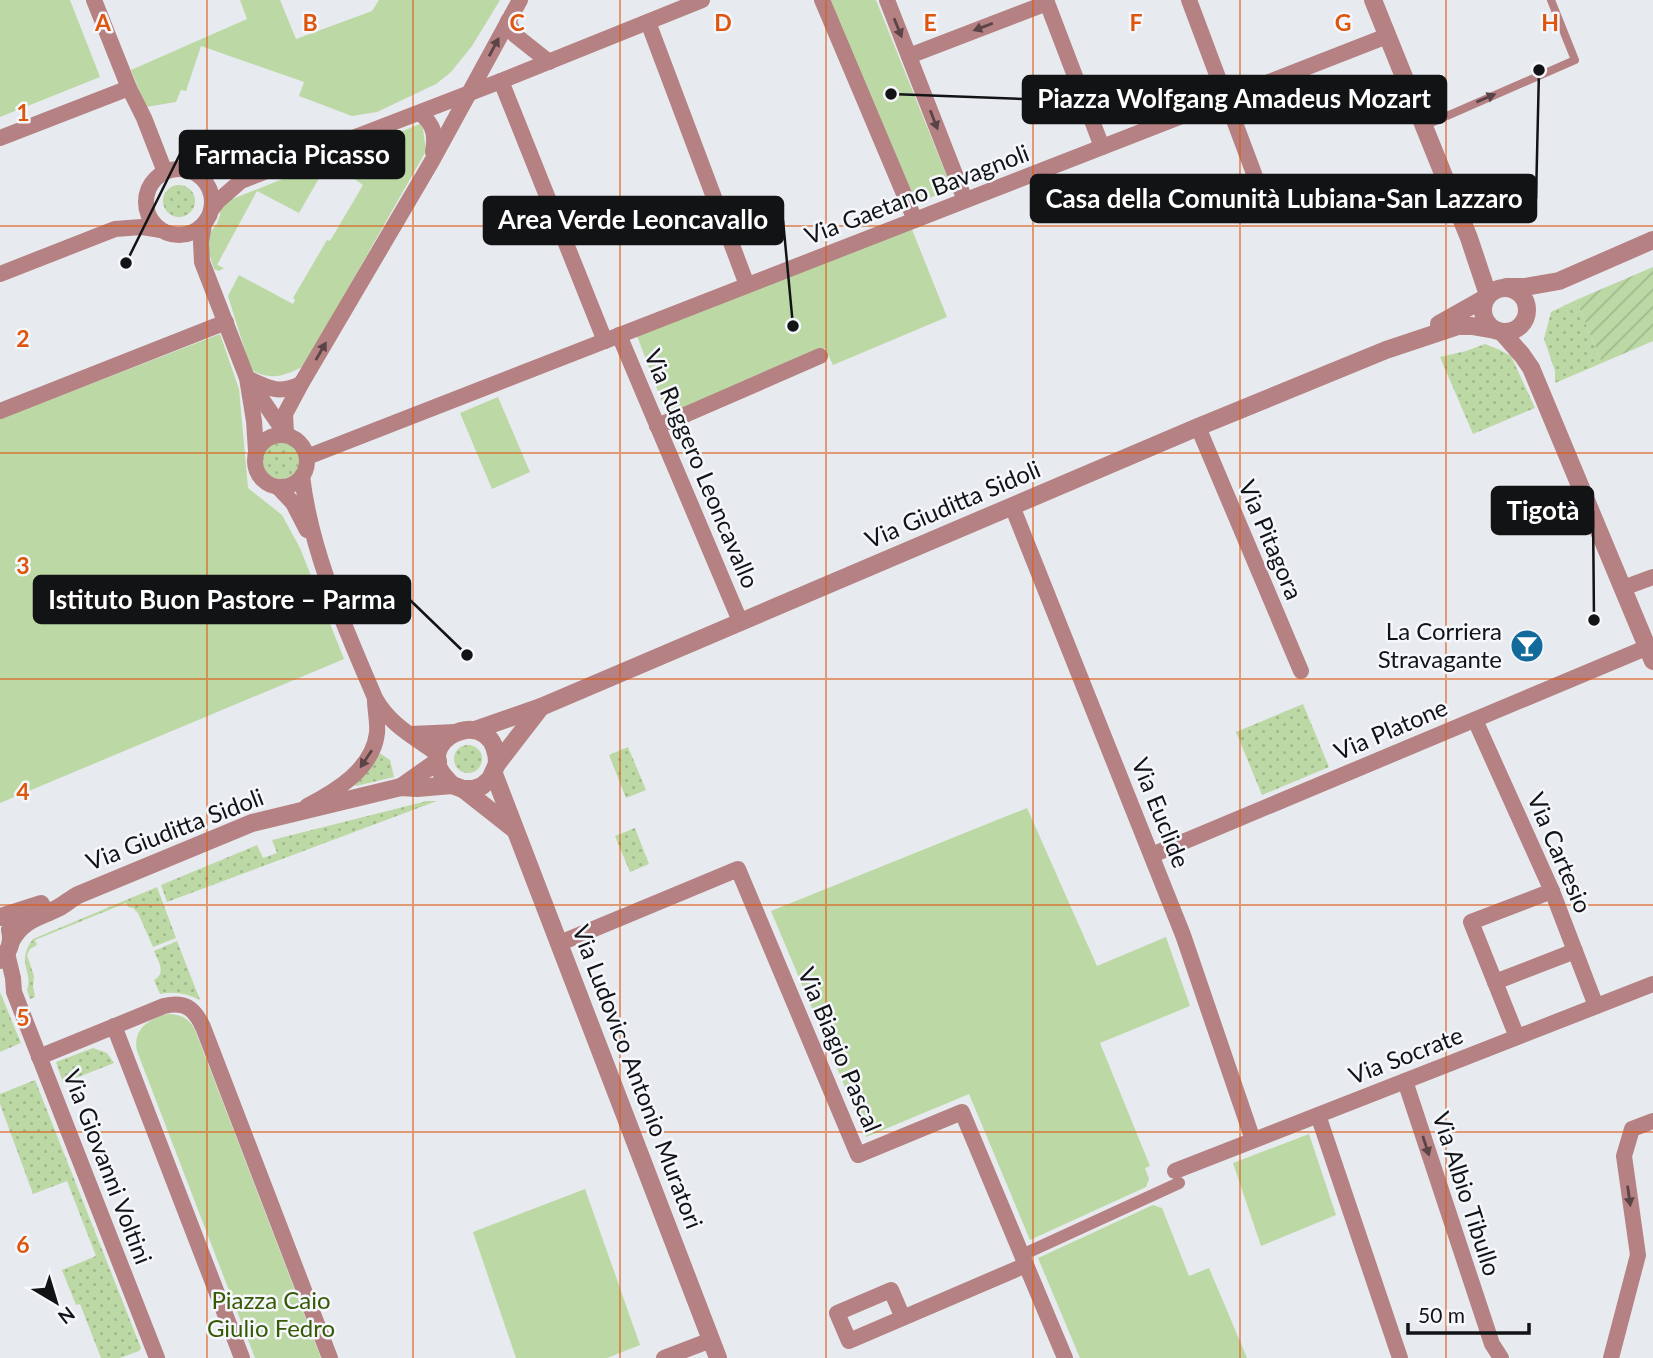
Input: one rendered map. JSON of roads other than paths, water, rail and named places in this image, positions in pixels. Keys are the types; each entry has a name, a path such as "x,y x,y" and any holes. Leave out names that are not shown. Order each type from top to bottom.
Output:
{"street":[{"path":"94,0 165,172"},
{"path":"286,434 285,414 432,161 520,0"},
{"path":"0,274 115,229 142,227 168,233 191,233 208,217 218,201 241,181 420,113 702,0"},
{"path":"822,0 915,220"},
{"path":"887,0 965,200"},
{"path":"1189,0 1259,187"},
{"path":"1373,0 1469,238 1496,292"},
{"path":"909,56 1046,1 1102,147"},
{"path":"508,21 515,35 548,62"},
{"path":"648,22 747,285"},
{"name":"Via Gaetano Bavagnoli","path":"307,457 1387,36"},
{"name":"Via Ruggero Leoncavallo","path":"501,81 612,338 657,426 740,621"},
{"path":"0,138 129,88"},
{"path":"420,113 430,123 435,137 432,161"},
{"path":"115,229 140,206 150,185 165,172 174,169 193,172 207,184 212,201 201,242 202,262"},
{"path":"201,178 241,181"},
{"path":"147,194 146,205 153,224 190,248 202,262 226,322 247,377 258,475 270,485 292,485 302,475 307,463 302,445 286,434 265,439 256,451"},
{"name":"Via Giuditta Sidoli","path":"1386,350 1496,292 1559,281 1653,240"},
{"name":"Via Giuditta Sidoli","path":"401,787 438,758 447,737 456,732 464,729 475,730 541,707 1198,427 1386,350 1458,326 1498,331 1516,330 1559,281"},
{"path":"1531,368 1527,305 1514,289 1496,292 1483,304 1485,319 1522,355 1531,368 1650,654"},
{"path":"0,411 226,322"},
{"path":"657,426 820,356"},
{"path":"247,377 266,388 289,390 302,384"},
{"path":"247,377 286,434"},
{"name":"Via Pitagora","path":"1198,427 1301,671"},
{"path":"302,475 315,544"},
{"path":"278,487 293,503 315,544 373,694 388,717 438,758 440,771 457,787 517,832"},
{"name":"Via Euclide","path":"1012,506 1184,934 1253,1140"},
{"path":"1623,588 1653,577"},
{"name":"Via Platone","path":"1152,855 1475,720 1650,654"},
{"name":"Via Giuditta Sidoli","path":"288,814 308,806 338,788 350,779 366,760 377,733 373,694"},
{"name":"Via Giuditta Sidoli","path":"6,951 19,928 28,921 58,908 81,893 244,825 401,787 474,789 482,786 541,707"},
{"name":"Via Cartesio","path":"1475,720 1552,891 1596,1006"},
{"path":"475,730 489,738 495,747 496,769"},
{"path":"411,734 456,732"},
{"name":"Via Ludovico Antonio Muratori","path":"496,769 517,832 718,1358"},
{"name":"Via Biagio Pascal","path":"560,943 738,869 858,1155 962,1112 1065,1358"},
{"path":"1517,1037 1471,922 1552,891"},
{"name":"Via Giuditta Sidoli","path":"6,951 9,926 1,917 57,898 81,893"},
{"name":"Via Giovanni Voltini","path":"6,951 14,992 156,1358"},
{"path":"1496,982 1575,951"},
{"name":"Via Giovanni Voltini","path":"0,978 14,992"},
{"name":"Via Socrate","path":"1177,1177 1253,1140 1653,984"},
{"path":"39,1057 169,1005 186,1006 195,1013 203,1027 330,1358"},
{"path":"114,1026 242,1358"},
{"name":"Via Albio Tibullo","path":"1405,1081 1492,1344 1501,1358"},
{"path":"1318,1115 1400,1358"},
{"path":"1611,1358 1637,1255 1624,1156 1632,1129 1653,1121"},
{"path":"903,1318 1024,1260 1177,1177"},
{"path":"664,1358 711,1340"}],"lane":[{"path":"1424,126 1575,60 1551,0"}],"place":[{"name":"Casa della Comunità Lubiana-San Lazzaro","path":"1539,70"},
{"name":"Piazza Wolfgang Amadeus Mozart","path":"891,94"},
{"name":"Farmacia Picasso","path":"126,263"},
{"name":"Area Verde Leoncavallo","path":"793,326"},
{"name":"Tigotà","path":"1594,620"},
{"name":"La Corriera Stravagante","path":"1527,646"},
{"name":"Istituto Buon Pastore – Parma","path":"467,655"}],"park label":[{"name":"Piazza Caio Giulio Fedro","path":"271,1315"}]}
